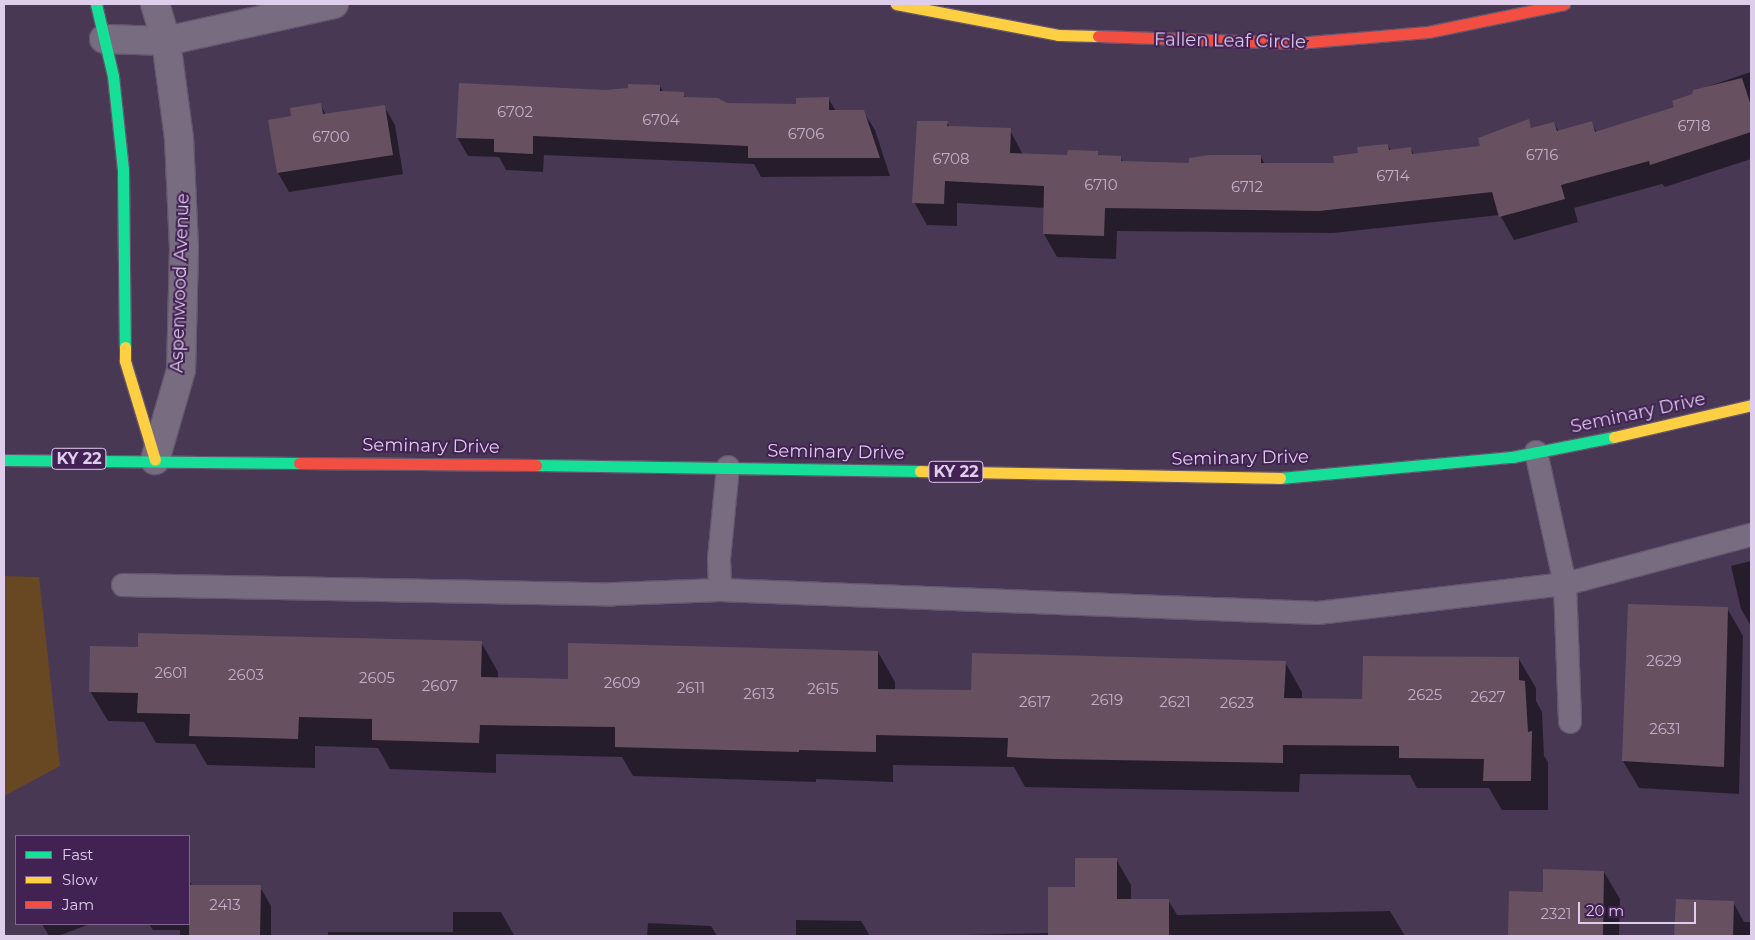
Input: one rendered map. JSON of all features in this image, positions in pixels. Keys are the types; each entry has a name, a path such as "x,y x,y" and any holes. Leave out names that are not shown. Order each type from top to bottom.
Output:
{"main road":[{"path":"96,4 113,76 123,168 125,361 154,460"},
{"name":"Fallen Leaf Circle","path":"896,4 1058,35 1297,44 1428,32 1564,4"},
{"name":"Seminary Drive","path":"4,460 728,467 1263,479 1376,471 1536,452 1651,430 1751,405"}],"street":[{"path":"104,39 166,41 334,4"},
{"path":"104,39 161,5"},
{"name":"Aspenwood Avenue","path":"154,460 181,370 184,249 182,168 161,5"}],"lane":[{"path":"1536,452 1565,584 1570,722"},
{"path":"720,590 719,559 728,467"},
{"path":"123,585 613,594 720,590 1318,613 1565,584 1751,536"}],"shaded area":[{"path":"4,576 39,577 60,766 4,796"}],"building":[{"path":"1742,78 1751,106 1751,132 1650,165 1649,161 1561,185 1565,199 1499,217 1492,192 1319,211 1105,208 1104,236 1043,234 1044,186 945,181 944,204 912,203 917,121 948,121 947,126 1011,128 1010,153 1067,155 1068,150 1098,151 1098,155 1121,156 1121,161 1189,163 1189,158 1210,155 1261,155 1261,163 1334,163 1333,156 1358,153 1357,147 1388,144 1389,150 1411,147 1412,154 1480,146 1478,138 1529,119 1531,128 1554,122 1557,131 1592,121 1595,132 1674,107 1672,101 1692,94 1693,90"},
{"path":"459,83 605,90 628,88 628,84 660,85 660,91 684,92 684,97 718,98 727,103 796,104 796,98 829,97 829,110 864,110 880,158 748,158 748,146 533,136 533,154 494,152 494,139 456,138"},
{"path":"321,103 323,114 385,105 393,155 277,173 268,120 291,116 290,108"},
{"path":"1628,604 1728,607 1724,767 1622,761"},
{"path":"138,633 482,641 481,677 568,679 568,643 878,651 878,689 971,690 972,653 1286,661 1284,698 1362,699 1363,656 1519,657 1519,680 1525,681 1528,732 1532,731 1531,781 1483,781 1484,759 1399,758 1399,746 1283,745 1283,763 1054,759 1007,757 1008,738 876,735 876,752 615,747 615,727 480,725 479,743 372,740 372,719 299,717 298,739 189,736 190,714 137,713 138,693 89,692 90,646 138,647"},
{"path":"1075,858 1117,858 1117,899 1169,899 1169,936 1048,936 1048,887 1075,887"},
{"path":"1543,869 1604,871 1603,936 1508,936 1509,891 1543,892"},
{"path":"190,885 261,885 260,936 189,936"},
{"path":"1676,899 1734,901 1733,936 1674,936"}],"traffic: fast":[{"path":"96,4 113,76 123,169 125,347"},
{"path":"1280,478 1512,457 1614,437"},
{"path":"4,460 299,463"},
{"path":"536,465 920,471"}],"traffic: slow":[{"path":"896,4 1058,35 1098,36"},
{"path":"125,347 125,361 155,460"},
{"path":"1614,437 1751,405"},
{"path":"920,471 1280,478"}],"traffic: jam":[{"path":"1098,36 1297,43 1428,32 1564,4"},
{"path":"299,463 536,465"}]}
